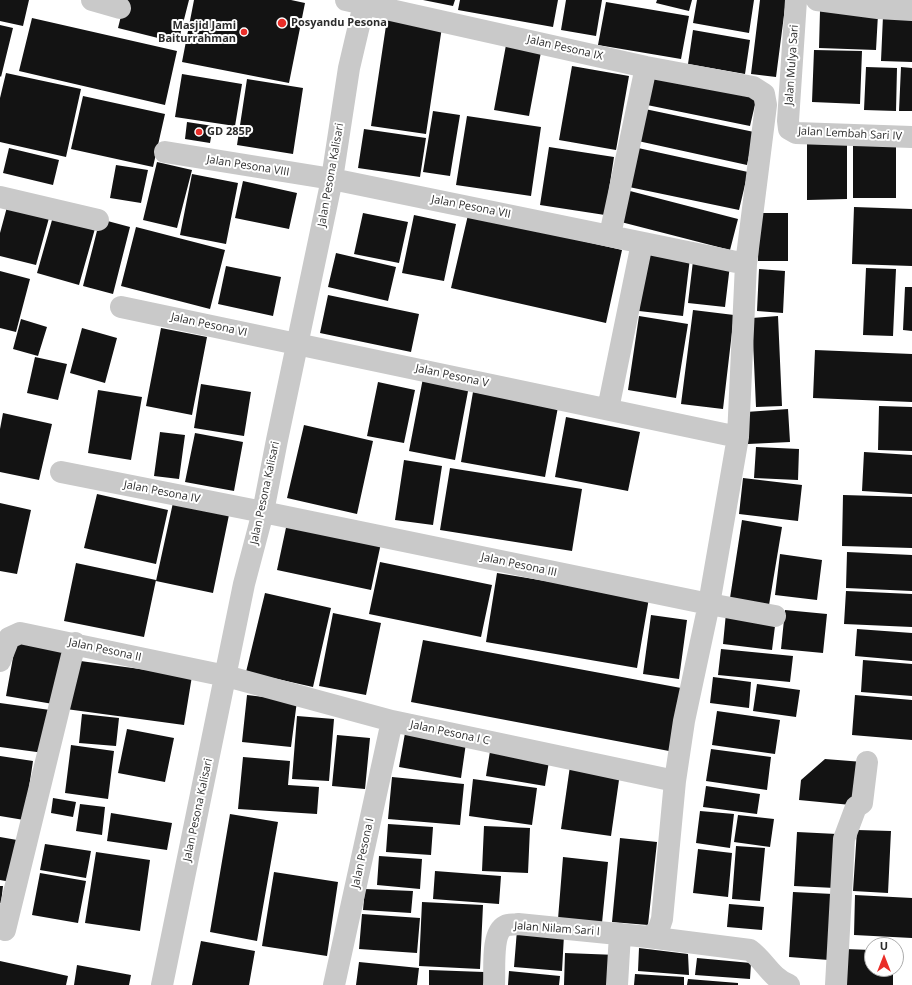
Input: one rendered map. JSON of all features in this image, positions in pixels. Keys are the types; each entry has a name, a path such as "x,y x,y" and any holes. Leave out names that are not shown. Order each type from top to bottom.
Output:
{"street":[{"path":"92,0 120,8"},
{"name":"Jalan Mulya Sari","path":"789,129 788,121 796,0"},
{"path":"817,0 878,8 912,10"},
{"name":"Jalan Pesona IX","path":"359,1 646,67 753,87 764,94 766,104 746,264"},
{"name":"Jalan Pesona Kalisari","path":"162,985 244,584 263,512 332,179 359,1"},
{"path":"610,235 646,67"},
{"name":"Jalan Lembah Sari IV","path":"789,129 796,133 912,136"},
{"name":"Jalan Pesona VIII","path":"165,152 332,179"},
{"name":"Jalan Pesona VII","path":"332,179 746,264"},
{"path":"0,197 98,220"},
{"path":"608,409 642,243"},
{"path":"648,937 658,931 662,919 675,781 684,721 709,604 738,437 746,264"},
{"name":"Jalan Pesona VI","path":"121,307 297,343"},
{"name":"Jalan Pesona V","path":"297,343 738,437"},
{"name":"Jalan Pesona IV","path":"60,472 263,512"},
{"name":"Jalan Pesona III","path":"263,512 709,604 775,616"},
{"name":"Jalan Pesona II","path":"0,660 8,638 20,633 75,643 226,676"},
{"path":"5,930 75,643"},
{"name":"Jalan Pesona I C","path":"226,676 392,721 675,781"},
{"name":"Jalan Pesona I","path":"334,985 392,721"},
{"path":"836,985 844,839 856,807 862,803 867,762"},
{"name":"Jalan Nilam Sari I","path":"494,985 496,938 500,930 506,926 518,924 648,937 750,950 758,956 770,973 789,985"},
{"path":"617,985 620,934"}],"building":[{"path":"0,0 29,0 23,26 0,21"},
{"path":"125,0 189,0 178,43 118,28"},
{"name":"Masjid Jami Baiturrahman","path":"194,0 291,0 305,3 289,83 182,62"},
{"path":"423,0 455,0 453,6"},
{"path":"460,0 558,0 553,27 458,10"},
{"path":"566,0 602,0 596,36 561,30"},
{"path":"657,0 692,0 689,11 656,3"},
{"path":"697,0 754,0 749,33 693,23"},
{"path":"760,0 786,0 776,77 751,74"},
{"path":"606,2 689,16 681,59 598,45"},
{"path":"820,11 878,14 876,50 819,48"},
{"path":"883,16 912,17 912,62 881,61"},
{"path":"32,18 177,51 165,105 19,71"},
{"path":"387,19 442,27 426,134 371,126"},
{"path":"0,25 13,28 1,77 0,76"},
{"path":"693,30 750,40 745,74 688,64"},
{"path":"506,45 541,52 529,116 494,110"},
{"path":"814,50 862,51 860,104 812,102"},
{"path":"572,66 629,76 616,150 559,140"},
{"path":"866,67 897,68 896,111 864,110"},
{"path":"901,67 912,68 912,111 899,111"},
{"path":"6,73 81,89 66,157 0,142 0,98"},
{"path":"182,74 242,84 235,126 175,117"},
{"path":"654,74 757,96 750,126 647,105"},
{"path":"247,79 303,88 293,154 237,145"},
{"path":"83,96 165,114 153,167 71,149"},
{"path":"645,109 754,132 747,165 638,141"},
{"path":"433,111 460,115 450,176 423,172"},
{"path":"467,116 541,127 531,196 456,185"},
{"name":"GD 285P","path":"187,122 213,126 210,143 185,139"},
{"path":"364,129 426,138 420,177 358,168"},
{"path":"847,140 847,199 807,200 807,141"},
{"path":"853,142 896,142 896,198 853,198"},
{"path":"549,147 614,157 605,215 540,205"},
{"path":"9,148 59,160 53,185 3,173"},
{"path":"638,148 748,172 739,210 629,187"},
{"path":"157,162 192,170 177,228 143,220"},
{"path":"116,165 148,170 141,203 110,198"},
{"path":"192,174 238,183 226,244 180,235"},
{"path":"243,181 297,193 289,229 235,218"},
{"path":"630,191 738,219 730,250 621,222"},
{"path":"7,207 49,218 36,265 0,256 0,233"},
{"path":"854,207 912,209 912,266 852,264"},
{"path":"54,213 96,225 79,285 37,273"},
{"path":"363,213 408,222 399,263 354,254"},
{"path":"759,213 788,213 788,261 758,261"},
{"path":"414,215 456,224 444,281 402,273"},
{"path":"468,215 622,250 606,323 451,288"},
{"path":"100,219 130,227 113,294 83,286"},
{"path":"136,227 225,250 210,309 121,286"},
{"path":"646,252 690,258 683,316 639,311"},
{"path":"336,253 396,267 388,301 328,287"},
{"path":"693,261 730,265 725,307 688,303"},
{"path":"226,266 281,277 273,316 218,304"},
{"path":"866,268 896,269 893,336 863,335"},
{"path":"759,269 785,271 783,313 757,311"},
{"path":"0,271 30,279 16,332 0,328"},
{"path":"905,287 912,287 912,331 903,330"},
{"path":"328,295 419,314 411,352 320,333"},
{"path":"693,310 734,315 723,409 681,404"},
{"path":"639,316 688,324 676,398 628,390"},
{"path":"778,316 782,406 756,407 752,318"},
{"path":"21,319 47,327 38,356 13,349"},
{"path":"82,328 117,338 105,383 70,373"},
{"path":"161,328 207,337 192,415 146,406"},
{"path":"815,350 912,354 912,402 813,398"},
{"path":"35,357 67,364 58,400 27,393"},
{"path":"423,378 469,386 455,460 409,451"},
{"path":"378,382 415,390 404,443 367,436"},
{"path":"201,384 251,392 244,436 194,428"},
{"path":"98,390 142,397 131,460 88,453"},
{"path":"473,392 558,407 545,477 461,462"},
{"path":"879,406 912,407 912,451 878,450"},
{"path":"788,409 790,442 748,444 746,412"},
{"path":"3,413 52,424 39,480 0,472 0,429"},
{"path":"566,417 640,432 628,491 555,477"},
{"path":"304,425 373,441 357,514 287,498"},
{"path":"160,432 185,435 179,479 154,476"},
{"path":"195,433 243,442 234,491 185,482"},
{"path":"756,447 799,449 798,480 754,478"},
{"path":"864,452 912,455 912,494 862,491"},
{"path":"404,460 442,466 433,525 395,520"},
{"path":"450,468 582,489 572,551 440,530"},
{"path":"743,478 802,485 798,521 739,514"},
{"path":"97,494 168,510 156,564 84,548"},
{"path":"843,495 912,497 912,548 842,546"},
{"path":"174,498 230,510 213,593 156,581"},
{"path":"0,503 31,510 17,574 0,571"},
{"path":"742,520 782,527 769,605 730,598"},
{"path":"287,523 381,543 371,590 277,570"},
{"path":"847,552 912,555 912,591 846,588"},
{"path":"780,554 822,560 817,600 775,595"},
{"path":"380,562 492,585 481,637 369,614"},
{"path":"76,563 156,580 144,637 64,621"},
{"path":"497,573 649,598 637,668 486,642"},
{"path":"846,591 912,594 912,627 844,624"},
{"path":"265,593 331,608 313,687 246,672"},
{"path":"785,610 827,614 823,653 781,649"},
{"path":"333,613 381,623 366,695 319,686"},
{"path":"726,613 776,618 772,650 723,644"},
{"path":"651,615 687,620 679,679 643,674"},
{"path":"857,629 912,633 912,661 855,656"},
{"path":"423,640 681,688 669,751 411,702"},
{"path":"16,641 63,649 53,704 6,696"},
{"path":"721,649 793,656 790,682 718,675"},
{"path":"73,660 192,676 184,725 66,709"},
{"path":"863,660 912,664 912,696 861,692"},
{"path":"713,677 751,682 749,708 710,703"},
{"path":"757,684 800,690 796,717 753,711"},
{"path":"247,695 297,701 291,747 242,742"},
{"path":"855,695 912,700 912,740 852,735"},
{"path":"0,703 50,710 44,753 0,747"},
{"path":"717,711 780,720 775,754 712,745"},
{"path":"82,714 119,718 116,746 79,743"},
{"path":"297,716 334,719 329,781 292,779"},
{"path":"127,729 174,738 165,782 118,773"},
{"path":"405,733 466,743 461,778 399,767"},
{"path":"337,735 370,738 365,789 332,786"},
{"path":"71,745 114,751 108,799 65,793"},
{"path":"491,745 550,755 545,786 486,776"},
{"path":"711,749 771,757 767,790 706,781"},
{"path":"0,756 33,761 24,820 0,816"},
{"path":"243,757 290,761 288,785 319,787 317,814 238,809"},
{"path":"825,759 863,762 851,805 799,800 801,780"},
{"path":"570,766 620,773 611,836 561,829"},
{"path":"392,777 464,784 460,825 388,819"},
{"path":"473,779 537,788 532,825 469,816"},
{"path":"706,786 760,794 757,814 703,807"},
{"path":"53,798 76,802 73,817 51,813"},
{"path":"80,804 105,807 102,835 76,831"},
{"path":"700,811 734,814 730,848 696,843"},
{"path":"111,813 172,823 167,850 107,841"},
{"path":"230,814 278,822 257,941 210,932"},
{"path":"738,815 774,819 770,847 734,842"},
{"path":"388,824 433,827 431,855 386,852"},
{"path":"484,826 530,828 528,873 482,871"},
{"path":"857,830 891,831 888,893 853,891"},
{"path":"797,832 837,834 835,888 794,886"},
{"path":"0,837 17,840 11,882 0,880"},
{"path":"620,838 657,842 648,925 612,922"},
{"path":"45,844 91,851 86,878 40,870"},
{"path":"736,846 765,848 760,901 732,899"},
{"path":"698,849 732,853 728,897 693,893"},
{"path":"96,852 150,860 140,931 85,923"},
{"path":"379,856 422,859 420,889 377,885"},
{"path":"563,857 608,862 602,923 558,919"},
{"path":"435,871 501,876 499,904 433,899"},
{"path":"274,872 338,882 327,956 262,946"},
{"path":"40,873 86,881 78,923 32,915"},
{"path":"0,886 3,886 1,903 0,903"},
{"path":"365,889 413,891 411,913 363,910"},
{"path":"793,892 833,894 829,960 789,957"},
{"path":"855,895 912,898 912,938 854,935"},
{"path":"422,902 483,905 480,969 419,966"},
{"path":"729,904 764,907 762,930 727,927"},
{"path":"362,914 420,918 417,953 359,949"},
{"path":"517,930 564,935 562,971 514,967"},
{"path":"201,941 255,951 249,985 192,985"},
{"path":"639,948 688,954 689,975 638,971"},
{"path":"844,949 864,950 864,977 893,977 893,985 843,985"},
{"path":"565,953 617,955 616,985 564,985"},
{"path":"697,958 751,963 750,979 695,975"},
{"path":"0,961 68,976 66,985 0,985"},
{"path":"359,962 419,968 417,985 356,985"},
{"path":"77,965 131,975 129,985 74,985"},
{"path":"429,970 484,972 484,985 429,985"},
{"path":"509,971 560,976 559,985 508,985"},
{"path":"635,974 684,977 684,985 634,985"},
{"path":"688,979 738,983 738,985 687,985"}],"place":[{"name":"Posyandu Pesona","path":"282,23"},
{"name":"Masjid Jami Baiturrahman","path":"244,32"},
{"name":"GD 285P","path":"199,132"}]}
